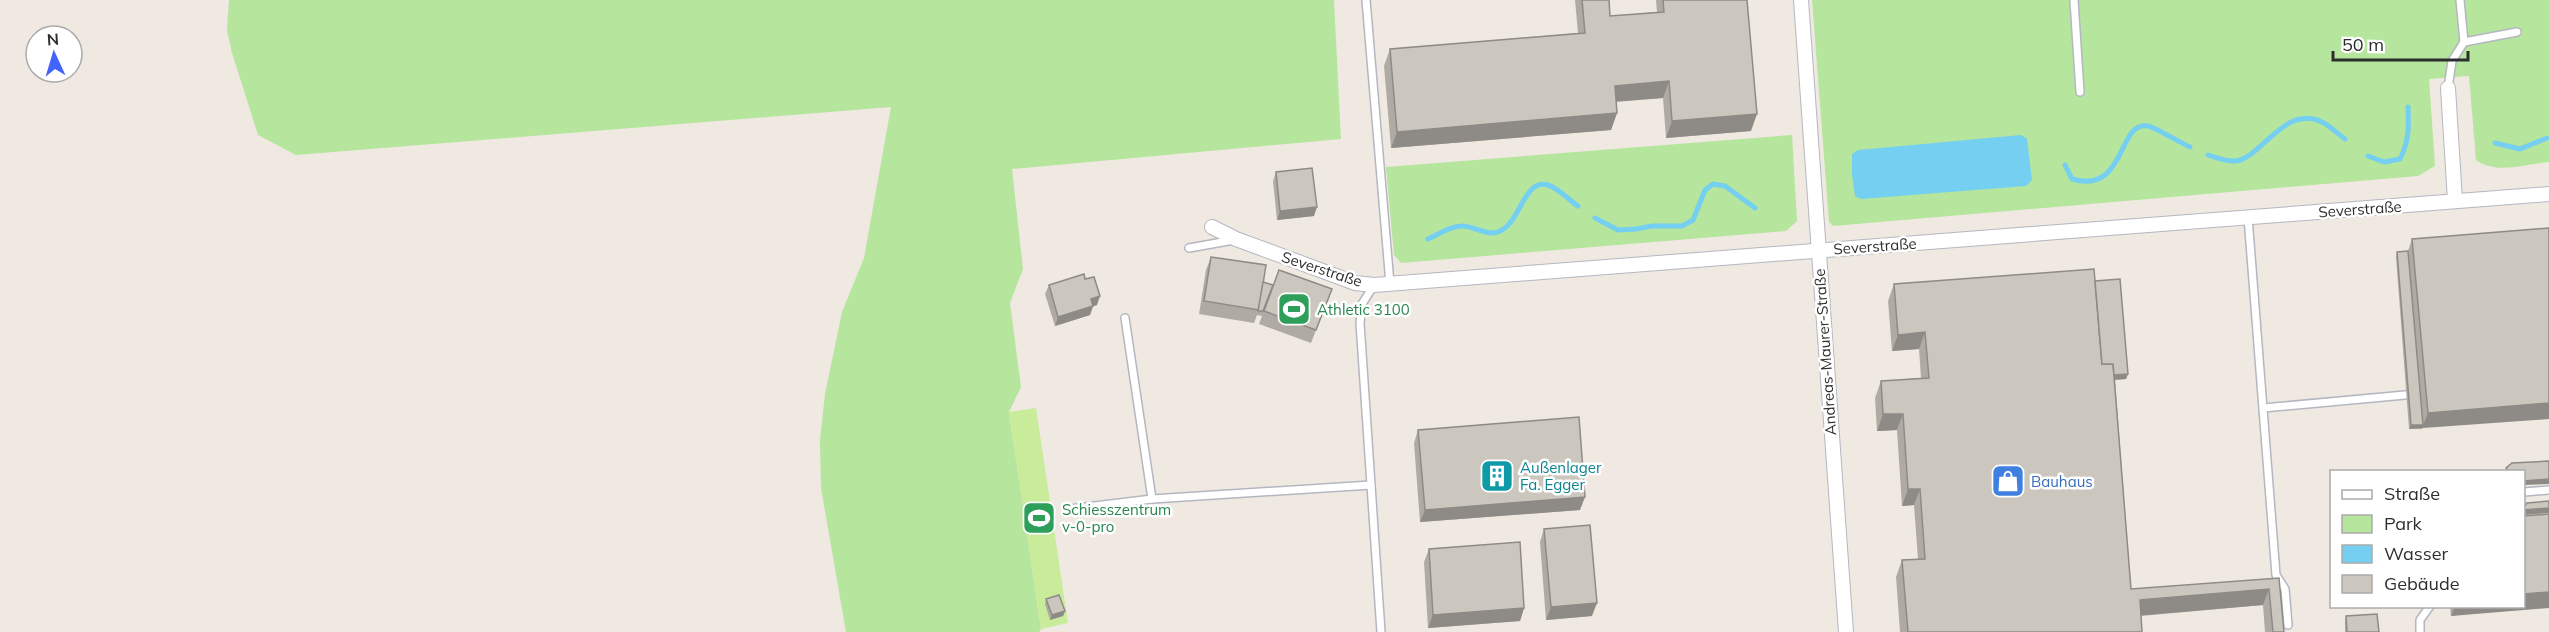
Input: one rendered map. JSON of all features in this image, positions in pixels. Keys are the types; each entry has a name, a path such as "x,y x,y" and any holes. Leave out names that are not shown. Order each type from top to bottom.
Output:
{"street":[{"name":"Andreas-Maurer-Straße","path":"1801,0 1846,632"},
{"path":"2448,88 2455,201"},
{"name":"Severstraße","path":"1212,227 1236,239 1355,284 1374,285 2549,194"}],"lane":[{"path":"1366,0 1390,284"},
{"path":"2074,0 2080,92"},
{"path":"2448,88 2452,61 2463,42 2460,0"},
{"path":"2463,42 2517,32"},
{"path":"2248,217 2276,575 2285,589 2288,625"},
{"path":"1189,248 1236,239"},
{"path":"1374,285 1362,304 1360,323 1381,632"},
{"path":"1125,318 1152,499"},
{"path":"2263,408 2418,394"},
{"path":"1070,509 1152,499 1371,485"},
{"path":"2525,492 2549,490"},
{"path":"2419,608 2420,632"},
{"path":"2420,620 2429,608"}],"green space":[{"path":"229,0 1334,0 1341,139 1012,169 1023,269 1010,303 1021,387 1009,412 1041,629 1039,632 846,632 821,488 820,440 825,394 842,312 864,258 891,107 296,155 258,135 227,30"},
{"path":"1812,0 2549,0 2549,162 2502,168 2476,160 2469,76 2429,79 2435,166 2418,176 1833,226 1829,222"},
{"path":"1792,135 1797,221 1786,231 1401,263 1394,255 1386,167"},
{"name":"Schiesszentrum v-0-pro","path":"1036,408 1068,623 1041,629 1009,412"}],"water":[{"path":"2021,135 2027,139 2032,180 2026,186 1861,199 1855,196 1852,154 1858,150"}],"building":[{"path":"1582,0 1609,0 1610,16 1664,12 1663,0 1747,0 1757,114 1672,121 1669,81 1615,86 1617,113 1397,132 1390,49 1585,33"},
{"path":"1312,168 1317,207 1280,211 1276,172"},
{"path":"2549,228 2549,403 2428,413 2412,239"},
{"path":"2408,251 2423,425 2411,425 2397,252"},
{"path":"1211,257 1266,265 1259,310 1204,301"},
{"name":"Bauhaus","path":"2094,269 2102,364 2113,364 2131,589 2279,578 2284,632 2273,632 2269,589 2140,600 2142,632 1908,632 1902,560 1925,559 1920,489 1908,489 1903,414 1883,414 1881,381 1929,378 1925,332 1898,335 1894,284"},
{"name":"Athletic 3100","path":"1279,270 1332,289 1316,330 1264,311"},
{"path":"1084,274 1085,279 1094,277 1100,296 1091,299 1093,306 1058,317 1049,285"},
{"path":"2120,279 2128,374 2114,375 2113,364 2102,364 2095,281"},
{"path":"1263,282 1273,285 1263,311 1258,311"},
{"name":"Außenlager Fa. Egger","path":"1579,417 1585,497 1425,510 1418,430"},
{"path":"2549,461 2549,479 2525,481 2525,470 2507,470 2506,468 2512,463"},
{"path":"2549,501 2549,508 2525,510 2527,503"},
{"path":"2549,514 2549,592 2525,594 2525,516"},
{"path":"1590,525 1597,603 1551,607 1544,529"},
{"path":"1520,542 1524,608 1433,615 1429,549"},
{"path":"1059,595 1065,611 1052,615 1046,599"},
{"path":"2377,614 2379,632 2347,632 2346,616"}],"waterway":[{"path":"2368,156 2384,162 2400,159 2408,134 2408,107"},
{"path":"2208,155 2236,161 2255,151 2285,125 2309,118 2322,122 2345,139"},
{"path":"2065,165 2072,179 2090,181 2103,177 2112,168 2131,134 2138,127 2151,127 2190,147"},
{"path":"2495,143 2520,149 2547,138"},
{"path":"1595,218 1618,230 1652,226 1682,226 1693,220 1705,190 1713,184 1725,186 1755,208"},
{"path":"1428,239 1458,226 1467,226 1489,233 1498,232 1512,220 1533,188 1540,185 1548,185 1560,191 1578,206"}],"place":[{"name":"Athletic 3100","path":"1294,309"},
{"name":"Außenlager Fa. Egger","path":"1497,476"},
{"name":"Bauhaus","path":"2008,481"},
{"name":"Schiesszentrum v-0-pro","path":"1039,518"}]}
